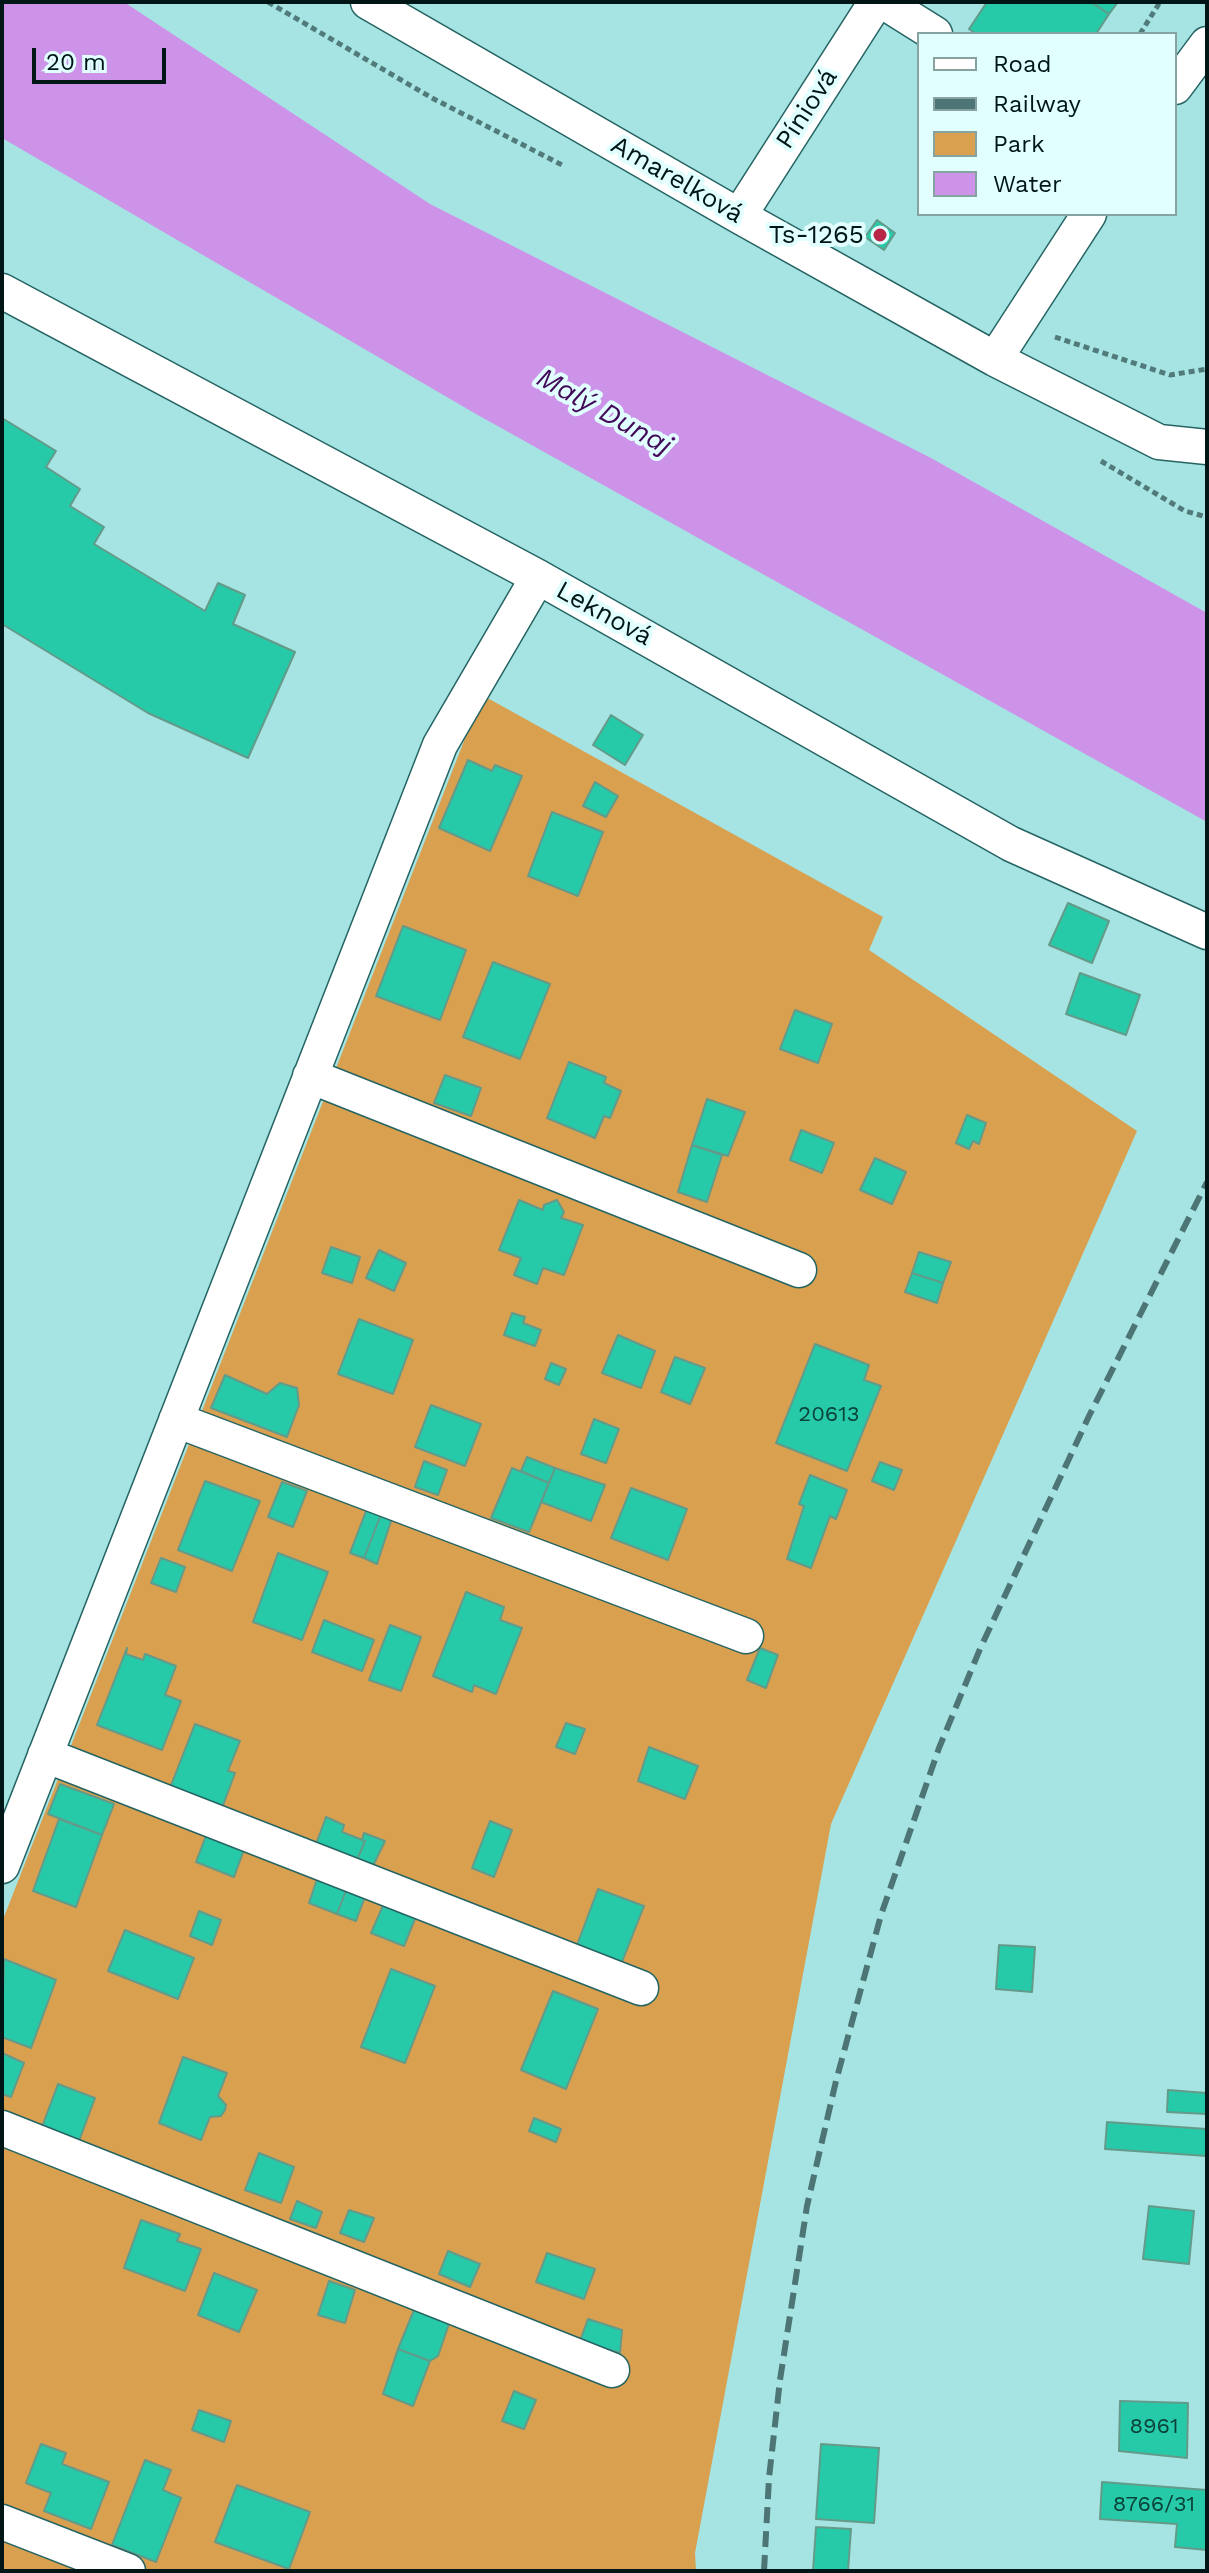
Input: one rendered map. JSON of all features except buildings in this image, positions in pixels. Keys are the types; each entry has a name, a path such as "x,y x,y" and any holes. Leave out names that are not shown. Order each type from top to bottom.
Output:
{"street":[{"name":"Amarelková","path":"368,2 995,359 1159,442 1207,447"},
{"name":"Píniová","path":"739,216 876,2"},
{"path":"884,2 932,32"},
{"path":"1177,84 1207,44"},
{"path":"995,359 1088,216"},
{"name":"Leknová","path":"2,291 538,577 1011,844 1207,932"},
{"path":"2,1866 440,745 538,577"},
{"path":"310,1076 799,1270"},
{"path":"176,1420 746,1636"},
{"path":"45,1755 641,1988"},
{"path":"2,2128 612,2370"},
{"path":"2,2522 128,2571"}],"path":[{"path":"1141,32 1160,2"},
{"path":"1017,325 1170,375 1207,369"}],"green space":[{"path":"482,695 883,917 869,950 1137,1131 831,1824 695,2553 696,2571 2,2571 2,1922"}],"water":[{"name":"Malý Dunaj","path":"2,2 124,2 430,204 931,458 1207,613 1207,822 476,414 2,138"}],"railway":[{"path":"764,2571 769,2478 780,2380 807,2206 836,2081 881,1915 939,1748 980,1649 1089,1416 1207,1182"}],"place":[{"name":"Ts-1265","path":"880,235"}]}
